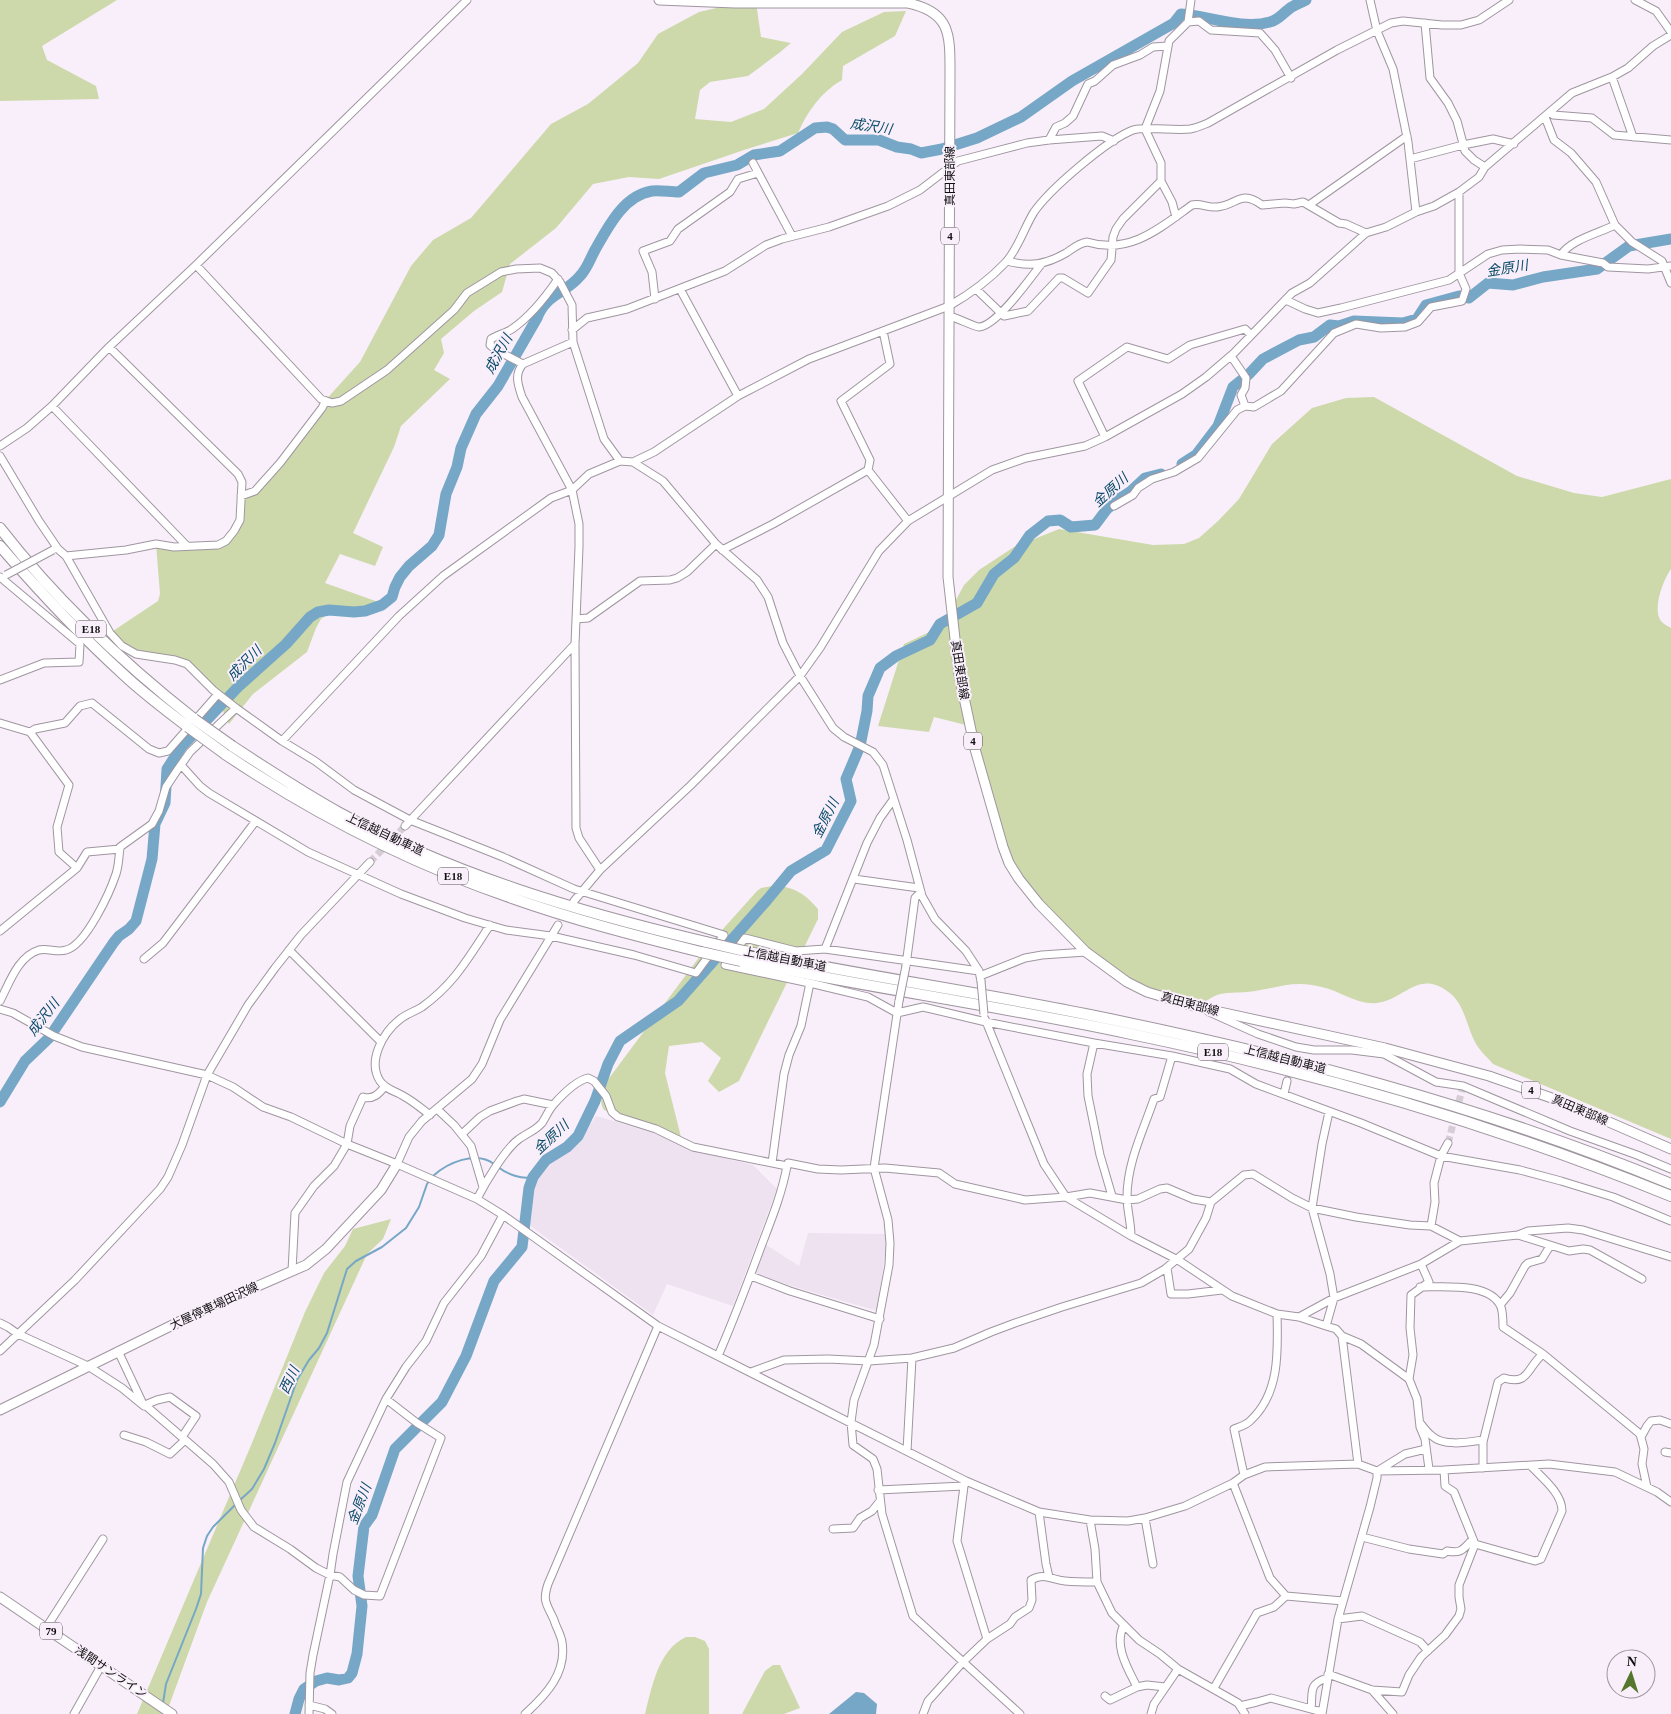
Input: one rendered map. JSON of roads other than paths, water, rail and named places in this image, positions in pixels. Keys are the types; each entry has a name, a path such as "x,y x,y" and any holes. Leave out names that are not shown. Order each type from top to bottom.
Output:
{"highway":[{"name":"上信越自動車道","path":"0,528 56,593 100,638 191,723"},
{"name":"上信越自動車道","path":"0,546 61,614 124,674 229,750 266,769 340,813 436,858 512,888 703,947 1066,1020 1259,1063 1390,1099 1506,1134 1593,1165 1671,1196"},
{"name":"上信越自動車道","path":"743,956 838,970 1086,1014 1268,1055 1384,1086 1507,1124 1671,1184"}],"main road":[{"name":"真田東部線","path":"660,0 908,3 928,9 936,14 946,27 950,43 948,577 959,674 975,749 1010,863 1019,879 1039,904 1086,952 1126,982 1147,992 1197,1007 1489,1076 1562,1102 1671,1149"},
{"name":"大屋停車場田沢線","path":"0,1410 205,1309 306,1265 333,1242 381,1190 397,1164"},
{"name":"浅間サンライン","path":"0,1597 172,1714"}],"street":[{"path":"0,446 27,428 52,406 109,347 196,265 467,0"},
{"path":"1370,0 1377,30 1393,69 1410,159 1416,212"},
{"path":"633,462 654,452 738,396 810,359 949,306 976,289 1007,261 1043,200 1091,157 1134,130 1190,129 1208,123 1291,78 1337,50 1391,24 1404,22 1460,24 1479,20 1510,0"},
{"path":"574,901 600,870 690,786 800,676 820,648 879,551 908,521 992,470 1026,458 1085,446 1105,437 1182,394 1206,377 1231,356 1292,293 1315,279 1366,234 1434,206 1459,192 1479,177 1486,167 1572,93 1612,77 1628,68 1671,33 1656,12 1635,0"},
{"path":"1176,217 1172,202 1161,182 1161,163 1146,129 1160,91 1169,41 1188,19 1191,3"},
{"path":"1188,19 1199,21 1210,30 1260,33 1275,50 1291,78"},
{"path":"1425,23 1430,78 1448,103 1456,121 1465,151 1486,167"},
{"path":"1049,140 1056,126 1073,116 1088,84 1095,81 1113,66 1140,55 1153,47 1168,46"},
{"path":"1612,77 1633,137"},
{"path":"1548,115 1592,118 1614,135 1671,140"},
{"path":"1548,115 1554,140 1571,154 1596,182 1615,225 1634,244 1668,266 1671,283"},
{"path":"572,330 587,318 627,309 725,271 766,245 792,236 829,227 888,206 920,190 958,161 1028,143 1049,140 1102,136 1114,141"},
{"path":"1309,206 1406,136"},
{"path":"1410,159 1493,139 1514,144"},
{"path":"753,163 792,236"},
{"path":"655,299 652,272 643,251 670,241 678,229 730,192 738,179 758,173"},
{"path":"976,289 1004,316 1028,310 1059,278 1063,278 1088,293 1111,260 1116,229 1161,182"},
{"path":"1114,506 1133,495 1138,488 1152,479 1174,472 1198,458 1237,410 1245,406 1254,407 1281,391 1334,333 1356,324 1381,328 1405,327 1418,322 1431,307 1462,302 1466,289 1459,273 1459,192"},
{"path":"1007,261 1023,265 1042,263 1060,256 1084,242 1100,246 1120,245 1139,240 1192,205 1218,207 1245,197 1254,199 1262,205 1303,202 1339,224 1346,224 1366,234"},
{"path":"1561,255 1565,249 1590,235 1615,225"},
{"path":"1286,300 1304,309 1318,313 1449,280 1493,251 1520,248 1548,250 1561,255 1605,265 1648,269 1668,266"},
{"path":"949,316 968,322 976,327 981,327 1000,314 1042,263"},
{"path":"196,265 320,399 332,403 341,401 387,370 454,310 467,293 501,272 540,268 552,273 558,279 572,305 573,342 604,439 620,461"},
{"path":"523,364 496,350 490,345 491,340 511,330 527,316 546,297 558,279"},
{"path":"680,289 738,396"},
{"path":"1105,437 1078,380 1128,347 1168,358 1190,345 1245,329 1251,335"},
{"path":"722,550 773,524 868,470 870,460 841,402 890,364 883,331"},
{"path":"573,342 523,364 518,370 518,384 522,397 572,490 579,524 580,547 574,644 576,828 579,838 600,870"},
{"path":"66,556 126,550 156,544 174,547 218,545 226,541 240,520 242,482 238,474 109,347"},
{"path":"1231,356 1246,378 1245,388 1241,396 1245,406"},
{"path":"241,496 255,492 280,463 325,402"},
{"path":"52,406 187,546"},
{"path":"0,456 55,550 66,556 110,632 122,646 136,654 175,660 187,664 199,678 218,694 282,741 315,761 354,790 410,820 503,857 581,892 724,935 696,972 634,955 551,936 490,926 401,894 308,852 208,793 181,765"},
{"path":"282,741 399,616 443,576 551,498 572,490 589,474 620,461 633,462 663,481 716,544 757,580 768,597 784,643 800,676 833,728 844,737 873,752 883,765 907,840 920,890 935,918 966,951 980,976 986,1022 1044,1164 1066,1197 1131,1236 1178,1260 1222,1290 1242,1301 1277,1314 1299,1317 1336,1329 1342,1336 1361,1344 1408,1379 1416,1399 1420,1427 1425,1439 1429,1469"},
{"path":"868,470 908,521"},
{"path":"576,620 588,618 640,582 677,578 687,572 716,544"},
{"path":"0,680 44,663 79,662 80,644 2,577 55,550"},
{"path":"404,826 574,644"},
{"path":"30,732 35,729 65,723 80,706 92,703 149,749 159,753 168,751 218,694"},
{"path":"0,1001 14,972 27,957 39,950 66,950 77,944 95,920 116,873 120,847 152,824 159,811 166,787 190,752 236,708"},
{"path":"0,723 30,732 68,786 57,827 59,852 77,868"},
{"path":"825,949 867,843 880,818 893,800"},
{"path":"144,959 163,943 255,822"},
{"path":"0,931 77,868 87,852 120,849"},
{"path":"0,1351 75,1280 160,1189 168,1177 182,1145 206,1075 248,1005 288,950 370,862"},
{"path":"854,879 920,890"},
{"path":"920,890 915,898 874,1168 888,1220 889,1265 874,1345 869,1362 860,1379 854,1400 851,1422 853,1445 873,1459 877,1469 882,1514 913,1616 1020,1714"},
{"path":"397,1164 409,1137 422,1121 472,1078 482,1064 500,1020 558,925"},
{"path":"430,1115 405,1096 385,1086 377,1076 378,1046 389,1029 399,1020 421,1008 456,976 490,926"},
{"path":"1086,952 1025,958 980,976 825,949 796,950 745,938 725,965 868,997 897,1013 924,1007 986,1022 1172,1056 1230,1069 1256,1084 1441,1156 1520,1170 1561,1181 1613,1197 1671,1220"},
{"path":"288,950 381,1042"},
{"path":"772,1163 784,1074 789,1055 801,1026 810,983"},
{"path":"1197,1007 1258,1034 1296,1047 1314,1050 1385,1051 1436,1082 1464,1086 1570,1131 1671,1169"},
{"path":"0,1009 13,1013 54,1036 82,1047 206,1075 233,1087 263,1106 477,1199 658,1326 851,1422 965,1483 1039,1512 1090,1520 1128,1521 1186,1506 1233,1483 1244,1475 1266,1467 1358,1464 1377,1470 1444,1470 1549,1464 1615,1472 1647,1487 1671,1502"},
{"path":"1094,1043 1088,1074 1088,1096 1100,1155 1112,1196"},
{"path":"1131,1236 1127,1200 1128,1173 1154,1099 1160,1097 1172,1056"},
{"path":"477,1199 483,1187 519,1139 540,1125 553,1105 577,1084 588,1078 594,1081 606,1096 612,1112 618,1118 656,1129 693,1147 786,1166 788,1163 818,1169 874,1168 939,1173 955,1184 1025,1200 1090,1193 1127,1200 1138,1199 1160,1189 1167,1188 1193,1199 1211,1202"},
{"path":"1284,1094 1287,1081"},
{"path":"292,1271 295,1213 314,1186 334,1166 347,1144 350,1126 363,1097 368,1098 379,1094 385,1086"},
{"path":"462,1134 480,1117 490,1111 524,1098 553,1105"},
{"path":"437,1109 471,1146 483,1187"},
{"path":"1326,1326 1334,1298 1330,1274 1312,1208 1329,1112"},
{"path":"1431,1226 1435,1202 1434,1182 1441,1156 1448,1143"},
{"path":"718,1356 743,1297 774,1214 785,1178 786,1166"},
{"path":"751,1372 784,1360 869,1362 912,1358 954,1348 1034,1316 1141,1284 1178,1260 1189,1249 1206,1218 1211,1202 1244,1175 1253,1174 1312,1208 1356,1217 1410,1225 1431,1226 1460,1241"},
{"path":"309,1714 313,1655 347,1482 386,1399 406,1367 426,1341 444,1303 481,1256 502,1215"},
{"path":"1299,1317 1334,1298 1422,1264 1460,1241 1561,1228 1583,1230 1671,1257"},
{"path":"1518,1235 1570,1251 1590,1250 1642,1280"},
{"path":"1500,1305 1510,1294 1525,1266 1528,1263 1542,1259 1550,1246"},
{"path":"1408,1379 1413,1355 1410,1328 1412,1295 1429,1282 1422,1264"},
{"path":"1167,1268 1171,1294 1222,1290"},
{"path":"750,1276 790,1291 880,1319"},
{"path":"1420,1287 1464,1287 1490,1295 1502,1308 1503,1327 1543,1354 1633,1428 1641,1437 1644,1449 1642,1464 1647,1487"},
{"path":"1244,1475 1234,1429 1250,1422 1259,1411 1275,1376 1278,1353 1277,1314"},
{"path":"0,1323 18,1334 88,1366 122,1388 213,1464 229,1482 241,1510 254,1527 290,1549 316,1568 330,1575 340,1577 360,1593 380,1596 441,1438 417,1423 386,1399"},
{"path":"525,1714 544,1696 558,1677 562,1656 562,1641 544,1596 548,1584 658,1326"},
{"path":"1342,1336 1358,1464"},
{"path":"118,1351 145,1406"},
{"path":"1483,1468 1483,1440 1498,1382 1504,1378 1520,1380 1526,1375 1534,1360 1543,1354"},
{"path":"907,1451 912,1358"},
{"path":"124,1435 146,1442 170,1454 184,1438 196,1416 170,1397 145,1406"},
{"path":"1641,1437 1646,1426 1652,1421 1660,1420 1671,1424"},
{"path":"1419,1421 1432,1437 1442,1442 1483,1440"},
{"path":"1377,1470 1405,1454 1426,1449"},
{"path":"1474,1542 1535,1561 1540,1559 1562,1511 1562,1506 1558,1495 1531,1466"},
{"path":"1240,1706 1271,1698 1322,1713 1338,1619 1362,1537 1377,1478 1377,1470"},
{"path":"1311,1709 1313,1686 1316,1681 1327,1676 1372,1690 1402,1692 1409,1675 1420,1657 1445,1635 1459,1616 1461,1609 1459,1585 1474,1542 1454,1492 1446,1486 1444,1470"},
{"path":"878,1490 965,1483"},
{"path":"965,1483 957,1541 987,1639"},
{"path":"1233,1483 1270,1578 1286,1596 1343,1601"},
{"path":"833,1529 853,1528 860,1518 872,1511 880,1501"},
{"path":"1039,1512 1049,1577"},
{"path":"1145,1518 1153,1564"},
{"path":"1090,1520 1095,1549 1097,1582 1112,1613 1139,1640 1178,1669 1214,1688 1240,1706 1245,1714"},
{"path":"1362,1537 1409,1549 1443,1554 1447,1551 1456,1553 1462,1551 1474,1542"},
{"path":"46,1628 103,1539"},
{"path":"922,1714 928,1701 963,1662 987,1639 1010,1624 1015,1617 1029,1608 1032,1600 1031,1580 1037,1576 1064,1581 1097,1582"},
{"path":"1214,1688 1257,1613 1274,1606 1286,1596"},
{"path":"1338,1619 1362,1616 1420,1642 1428,1651"},
{"path":"1124,1624 1119,1633 1119,1640 1128,1669 1137,1687"},
{"path":"74,1714 101,1666"},
{"path":"1151,1714 1154,1704 1178,1669"},
{"path":"1105,1696 1113,1700 1137,1687 1147,1685 1166,1687"},
{"path":"1372,1690 1393,1714"},
{"path":"309,1705 325,1709 332,1714"}],"water":[{"path":"856,1692 864,1693 877,1704 876,1714 829,1714"}],"waterway":[{"name":"成沢川","path":"0,1102 25,1061 49,1038 114,942 136,921 152,859 155,824 165,803 167,769 182,746 238,687 286,644 310,617 318,612 329,610 365,611 382,605 392,597 400,577 409,566 432,546 439,535 446,494 457,467 461,448 476,414 498,386 545,304 574,282 587,267 611,222 625,205 642,194 652,191 679,192 704,173 737,165 754,155 780,151 815,128 827,127 833,129 845,140 879,140 921,153 942,149 977,138 1021,117 1072,81 1174,23 1181,14 1237,24 1259,24 1275,20 1306,0"},
{"name":"金原川","path":"1182,464 1196,455 1218,426 1233,387 1263,359 1299,340 1314,337 1330,325 1339,326 1354,321 1403,323 1417,319 1426,305 1459,296 1469,298 1488,283 1513,285 1543,277 1597,269 1629,246 1671,239"},
{"name":"金原川","path":"295,1714 304,1689 316,1681 327,1678 339,1680 348,1678 352,1673 357,1654 362,1606 358,1576 364,1526 372,1515 395,1449 442,1402 466,1356 494,1281 522,1247 529,1188 533,1177 546,1160 567,1147 578,1136 595,1101 608,1064 620,1041 678,1001 791,871 826,850 851,801 846,779 860,746 868,696 880,668 896,656 930,640 940,624 977,603 994,574 1014,558 1030,535 1048,521 1060,520 1071,527 1095,525 1107,509 1145,478 1161,474"},
{"name":"西川","path":"433,1176 454,1163 470,1158 479,1158 494,1164"},
{"name":"西川","path":"498,1167 515,1176 533,1177"},
{"name":"西川","path":"239,1501 252,1489 264,1469 297,1380 327,1333 347,1269 356,1261 382,1247 406,1228 419,1207 430,1180"},
{"name":"西川","path":"163,1703 166,1684 201,1594 203,1548 207,1536 213,1527 236,1504"}],"tunnel":[{"path":"370,862 405,826"},
{"path":"1287,1081 1296,1047"},
{"path":"1448,1143 1463,1086"}]}
